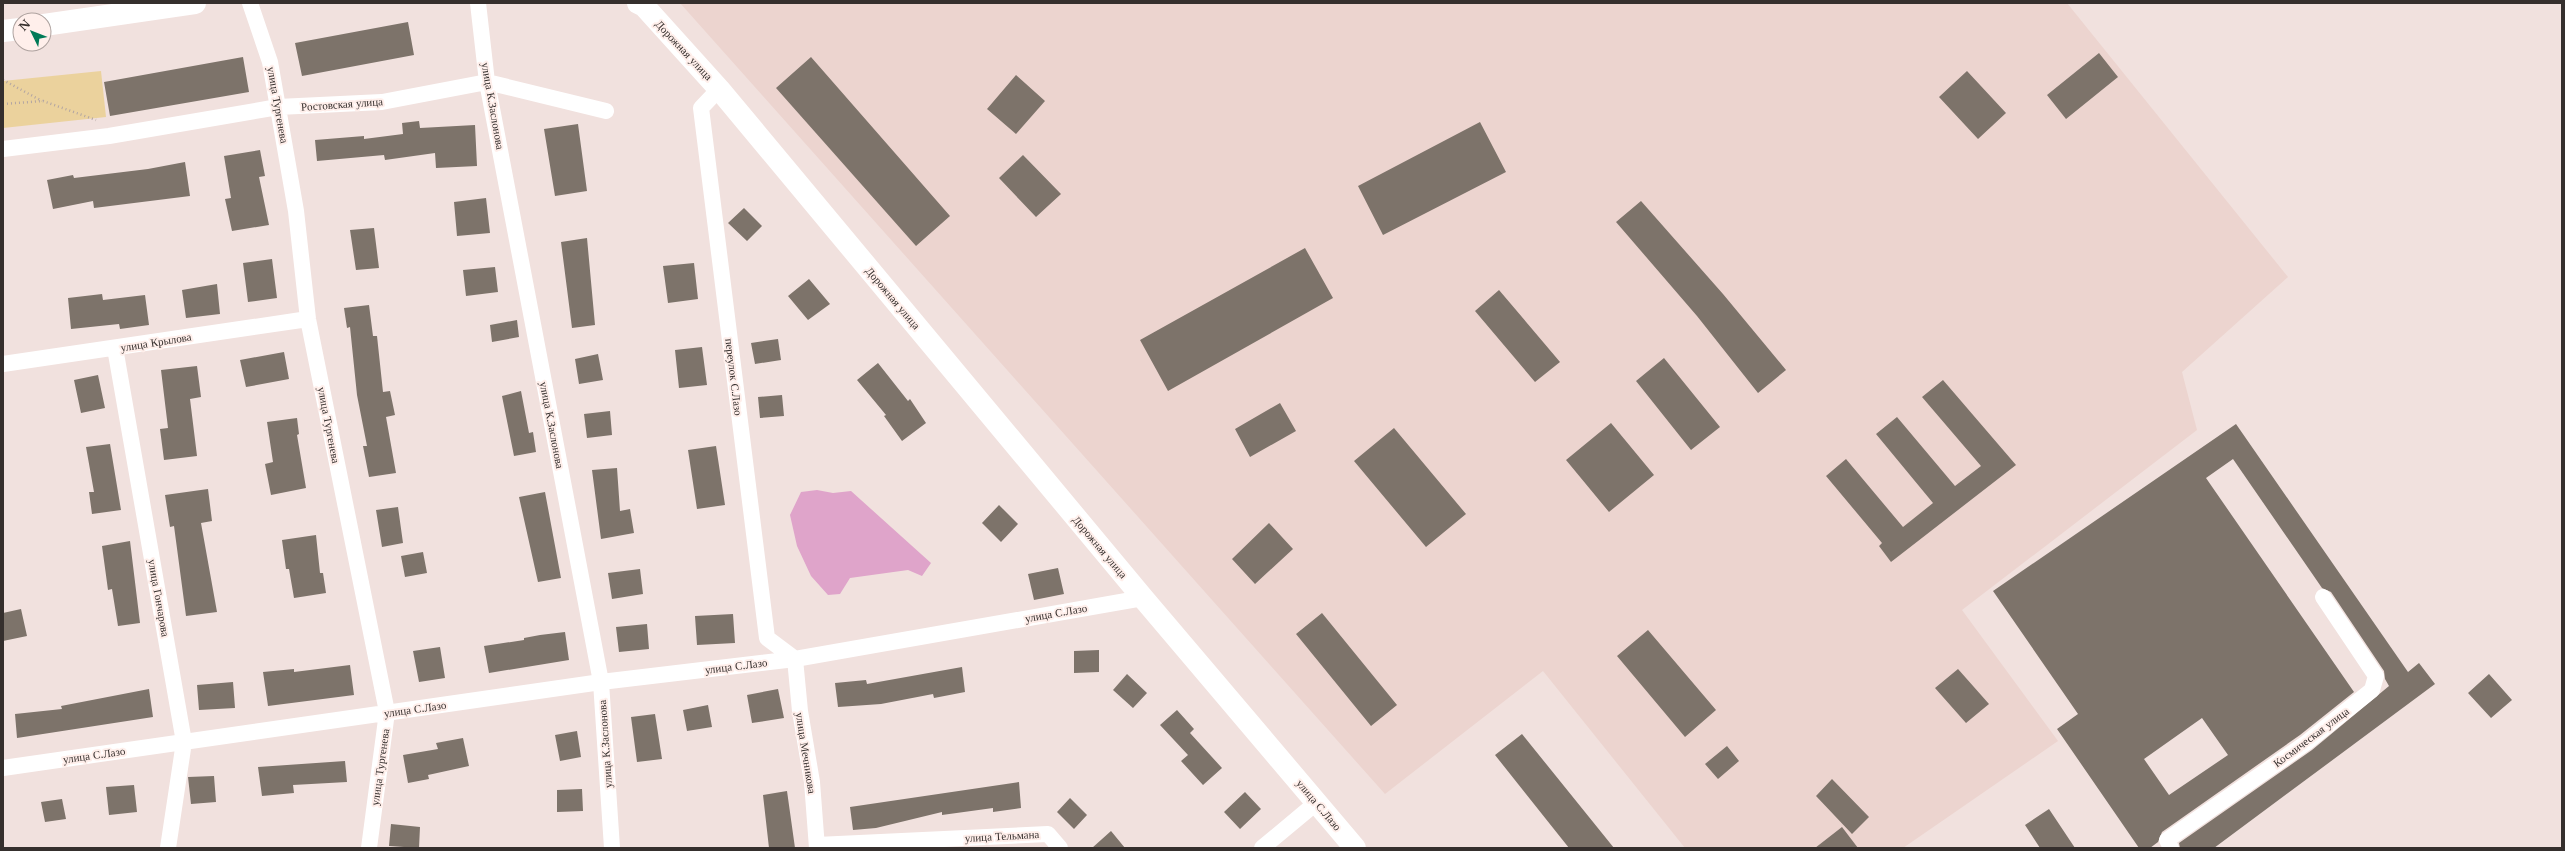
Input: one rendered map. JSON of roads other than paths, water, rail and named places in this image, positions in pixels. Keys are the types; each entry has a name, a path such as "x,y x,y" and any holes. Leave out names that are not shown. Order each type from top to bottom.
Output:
{"street":[{"path":"52,24 195,3"},
{"name":"улица Тургенева","path":"250,3 270,62 296,211 308,319 387,712 369,848"},
{"name":"улица К.Заслонова","path":"478,3 487,82 601,682 612,848"},
{"name":"Дорожная улица","path":"638,3 644,6 719,89 1143,598"},
{"name":"Ростовская улица","path":"3,149 110,136 278,108 382,102 487,82 606,111"},
{"name":"переулок С.Лазо","path":"719,89 701,108 767,638 794,659"},
{"name":"улица Крылова","path":"3,364 308,319"},
{"name":"улица Гончарова","path":"115,348 184,742 168,848"},
{"name":"Космическая улица","path":"2171,848 2167,840 2306,743 2372,690 2376,676 2323,597"},
{"name":"улица С.Лазо","path":"3,768 601,682 794,659 1143,598 1355,848"},
{"name":"улица Мечникова","path":"794,659 800,711 812,782 817,846"},
{"path":"1262,848 1316,802"},
{"name":"улица Тельмана","path":"817,846 1048,834 1060,848"}]}
